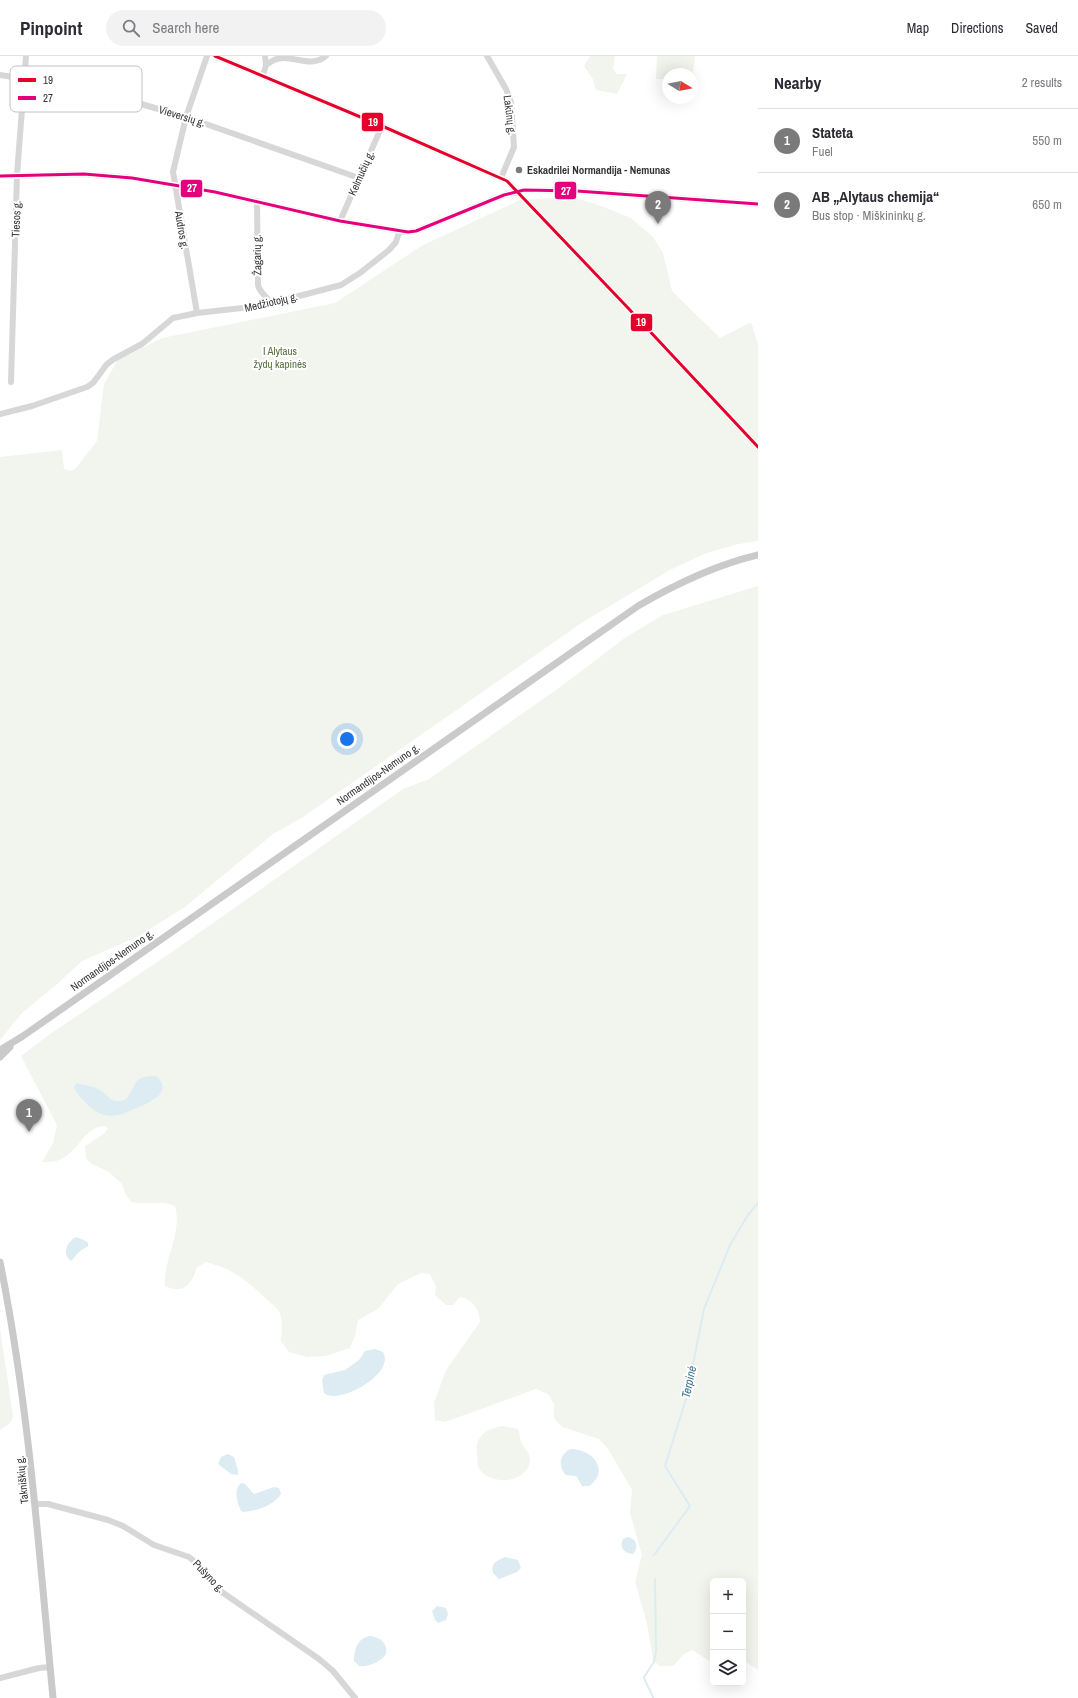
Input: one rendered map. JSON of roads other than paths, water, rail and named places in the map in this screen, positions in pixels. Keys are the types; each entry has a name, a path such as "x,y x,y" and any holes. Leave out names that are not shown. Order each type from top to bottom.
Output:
{"main road":[{"name":"Normandijos-Nemuno g.","path":"0,1050 23,1036 626,614 661,592 684,581 734,562 758,555"},
{"name":"Normandijos-Nemuno g.","path":"0,1057 23,1036"},
{"name":"Takniškių g.","path":"0,1262 18,1365 36,1504 52,1698"}],"street":[{"name":"Tiesos g.","path":"25,66 26,56"},
{"name":"Audros g.","path":"197,312 174,185 173,172 186,117 207,56"},
{"path":"216,56 501,178 517,191 533,210 629,309 758,447"},
{"path":"263,75 266,65 265,56"},
{"path":"266,65 274,60 284,58 304,62 316,61 326,56"},
{"name":"Lakūnų g.","path":"487,56 506,89 511,102 514,147 501,178"},
{"name":"Vieversių g.","path":"0,75 10,77"},
{"name":"Vieversių g.","path":"142,104 186,117 359,178"},
{"name":"Tiesos g.","path":"10,382 17,176 22,112"},
{"name":"Kelmučių g.","path":"340,221 382,126"},
{"path":"0,176 84,174 132,178 257,201 340,221 399,232 416,231 517,191 533,189 758,204"},
{"name":"Žagarių g.","path":"257,201 258,285 259,291 269,299 270,304"},
{"name":"Medžiotojų g.","path":"0,414 32,406 87,387 93,383 111,361 142,344 173,318 197,312 250,308 270,304 345,283 360,274 390,250 396,242 399,232"},
{"name":"Pušyno g.","path":"36,1504 48,1504 108,1520 154,1544 189,1557 200,1565 219,1590 319,1659 333,1671 355,1698"},
{"path":"0,1678 39,1668 50,1667"}],"waterway":[{"name":"Terpinė","path":"654,1555 690,1506 665,1466 686,1399 704,1309 730,1245 748,1215 758,1203"},
{"name":"Terpinė","path":"653,1698 644,1677 654,1662 656,1651 655,1579"}],"place":[{"name":"Eskadrilei Normandija - Nemunas","path":"519,170"},
{"name":"AB „Alytaus chemija“","path":"658,224"},
{"name":"Stateta","path":"29,1132"}],"park label":[{"name":"I Alytaus žydų kapinės","path":"280,357"}]}
